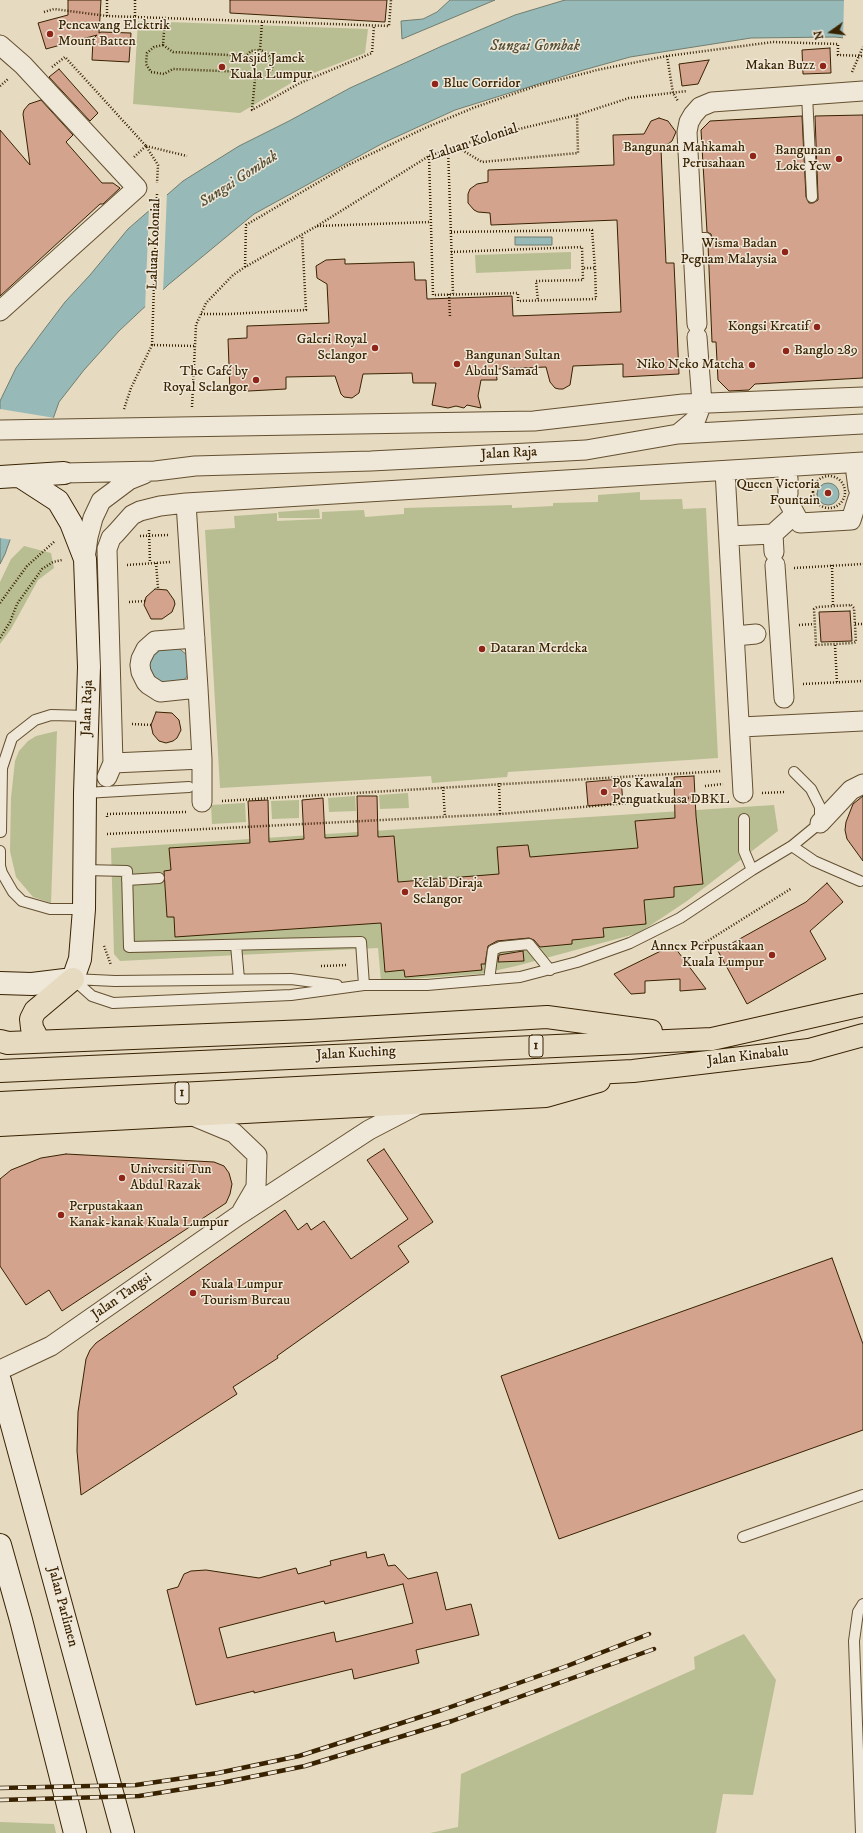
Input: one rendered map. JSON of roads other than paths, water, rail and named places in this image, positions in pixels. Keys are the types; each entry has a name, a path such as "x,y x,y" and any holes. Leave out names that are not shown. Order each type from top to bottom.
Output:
{"highway":[{"path":"39,1041 31,1024 31,1019 35,1011 73,979"},
{"name":"Jalan Kinabalu","path":"712,1039 863,1005"},
{"path":"0,1041 8,1043 308,1031 547,1017 712,1039"},
{"name":"Jalan Kinabalu","path":"633,1071 809,1050 863,1035"},
{"name":"Jalan Kuching","path":"0,1071 712,1039"},
{"path":"0,1125 419,1104 546,1096 633,1071"},
{"name":"1","path":"0,1103 364,1083 633,1071"}],"street":[{"path":"0,45 23,65 137,188 0,311"},
{"path":"678,434 696,419 702,403 697,330 701,289 700,238 687,132 688,122 700,107 712,102 863,91"},
{"path":"0,430 534,421 702,403 863,397"},
{"name":"Jalan Raja","path":"64,473 155,471 195,466 371,461 586,450 678,434 863,424"},
{"name":"Jalan Raja","path":"73,979 80,959 84,909 85,793 88,716 108,666 85,559 92,524 102,501 129,480 155,471"},
{"path":"202,759 110,770 107,549 111,538 132,516 148,509 160,506 186,503 725,471 789,488 858,476 857,525 800,523 789,488"},
{"path":"725,471 744,794"},
{"path":"10,477 64,473"},
{"path":"10,477 58,501 71,524 85,559"},
{"path":"784,704 775,631 774,555 789,488"},
{"path":"186,503 202,759 202,802"},
{"path":"729,536 774,555"},
{"path":"735,636 775,631"},
{"path":"195,638 155,641 146,649 141,658 140,665 141,672 146,682 160,692 198,688"},
{"path":"741,727 784,704 863,721"},
{"path":"820,823 851,790 863,784"},
{"path":"0,983 32,984 73,979"},
{"name":"Jalan Tangsi","path":"0,1370 52,1346 239,1215 369,1130 419,1104"},
{"name":"Jalan Tangsi","path":"193,1116 234,1133 257,1155 256,1188 239,1215"},
{"name":"Jalan Parlimen","path":"0,1381 123,1833"},
{"path":"0,1545 21,1620 75,1833"}],"lane":[{"path":"807,95 812,196"},
{"path":"1,832 2,768 12,738 35,720 51,715 88,716"},
{"path":"73,979 92,996 113,1003 292,995 364,985 426,985 520,977 550,970 604,953 655,931 680,918 752,870 792,846 820,823 820,807 811,789 794,772"},
{"path":"85,793 189,787"},
{"path":"744,819 744,850 752,870"},
{"path":"792,846 814,861 860,881"},
{"path":"0,851 0,866 2,873 13,892 22,901 50,909 84,909"},
{"path":"84,870 127,871 129,947 362,942 364,985"},
{"path":"127,880 159,878"},
{"path":"489,980 493,950 500,947 529,944 550,970"},
{"path":"236,945 239,979"},
{"path":"73,979 115,981 291,979 348,987"},
{"path":"743,1537 863,1495"},
{"path":"861,1833 854,1641 858,1612 863,1604"}],"water":[{"path":"450,0 495,0 402,39 401,21 423,19 437,12"},
{"name":"Sungai Gombak","path":"565,0 863,0 863,40 835,37 751,38 630,57 580,71 455,110 383,143 254,214 168,285 119,331 84,370 59,402 5,554 0,564 0,401 16,368 40,335 65,302 90,275 128,229 183,181 239,146 350,88 442,46 515,15"},
{"path":"515,237 552,237 552,245 515,245"},
{"name":"Queen Victoria Fountain","path":"828,483 836,486 839,494 836,502 828,505 820,502 817,494 820,486"},
{"path":"176,646 187,655 190,668 188,675 184,680 160,685 148,670 151,655 155,650"}],"railway":[{"path":"0,1788 136,1785 218,1773 299,1756 442,1710 567,1666 649,1634"},
{"path":"0,1800 139,1796 221,1783 305,1766 452,1721 654,1649"}],"place":[{"name":"Pencawang Elektrik Mount Batten","path":"50,34"},
{"name":"Makan Buzz","path":"823,66"},
{"name":"Masjid Jamek Kuala Lumpur","path":"222,67"},
{"name":"Blue Corridor","path":"435,84"},
{"name":"Bangunan Mahkamah Perusahaan","path":"753,156"},
{"name":"Bangunan Loke Yew","path":"839,159"},
{"name":"Wisma Badan Peguam Malaysia","path":"785,252"},
{"name":"Kongsi Kreatif","path":"817,327"},
{"name":"Galeri Royal Selangor","path":"375,348"},
{"name":"Banglo 289","path":"786,351"},
{"name":"Bangunan Sultan Abdul Samad","path":"457,364"},
{"name":"Niko Neko Matcha","path":"752,365"},
{"name":"The Café by Royal Selangor","path":"256,380"},
{"name":"Queen Victoria Fountain","path":"828,493"},
{"name":"Dataran Merdeka","path":"482,649"},
{"name":"Pos Kawalan Penguatkuasa DBKL","path":"604,792"},
{"name":"Kelab Diraja Selangor","path":"405,892"},
{"name":"Annex Perpustakaan Kuala Lumpur","path":"772,955"},
{"name":"Universiti Tun Abdul Razak","path":"122,1178"},
{"name":"Perpustakaan Kanak-kanak Kuala Lumpur","path":"61,1215"},
{"name":"Kuala Lumpur Tourism Bureau","path":"193,1293"}]}
